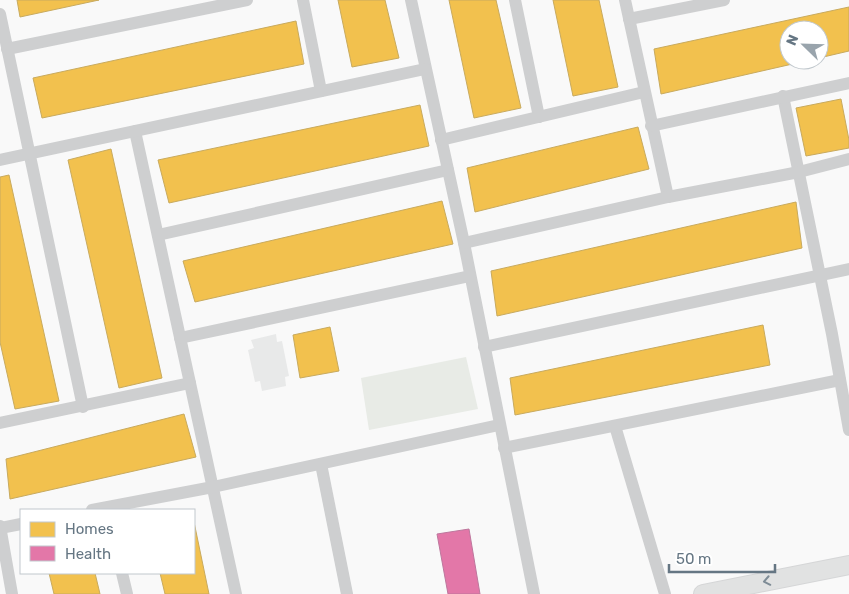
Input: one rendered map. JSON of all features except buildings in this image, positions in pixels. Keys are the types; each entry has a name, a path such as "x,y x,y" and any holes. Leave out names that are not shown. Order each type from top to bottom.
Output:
{"street":[{"path":"7,49 247,0"},
{"path":"303,0 321,91"},
{"path":"411,0 464,243 534,594"},
{"path":"516,0 539,117"},
{"path":"625,0 668,198"},
{"path":"629,19 724,0"},
{"path":"0,14 83,407"},
{"path":"0,160 425,69"},
{"path":"651,126 849,82"},
{"path":"441,140 644,92"},
{"path":"783,96 849,430"},
{"path":"135,131 236,594"},
{"path":"464,243 668,198 799,172 849,159"},
{"path":"158,234 448,170"},
{"path":"484,347 849,269"},
{"path":"180,338 470,276"},
{"path":"504,448 840,380"},
{"path":"0,424 190,383"},
{"path":"109,509 499,425"},
{"path":"615,426 665,594"},
{"path":"321,464 347,594"},
{"path":"12,594 0,527 20,524"},
{"path":"703,594 849,565"},
{"path":"122,574 127,594"}],"shaded area":[{"path":"276,334 277,342 282,341 289,376 285,377 286,386 262,391 260,381 255,382 248,350 254,348 251,340"},
{"path":"466,357 478,409 369,430 361,378"}]}
